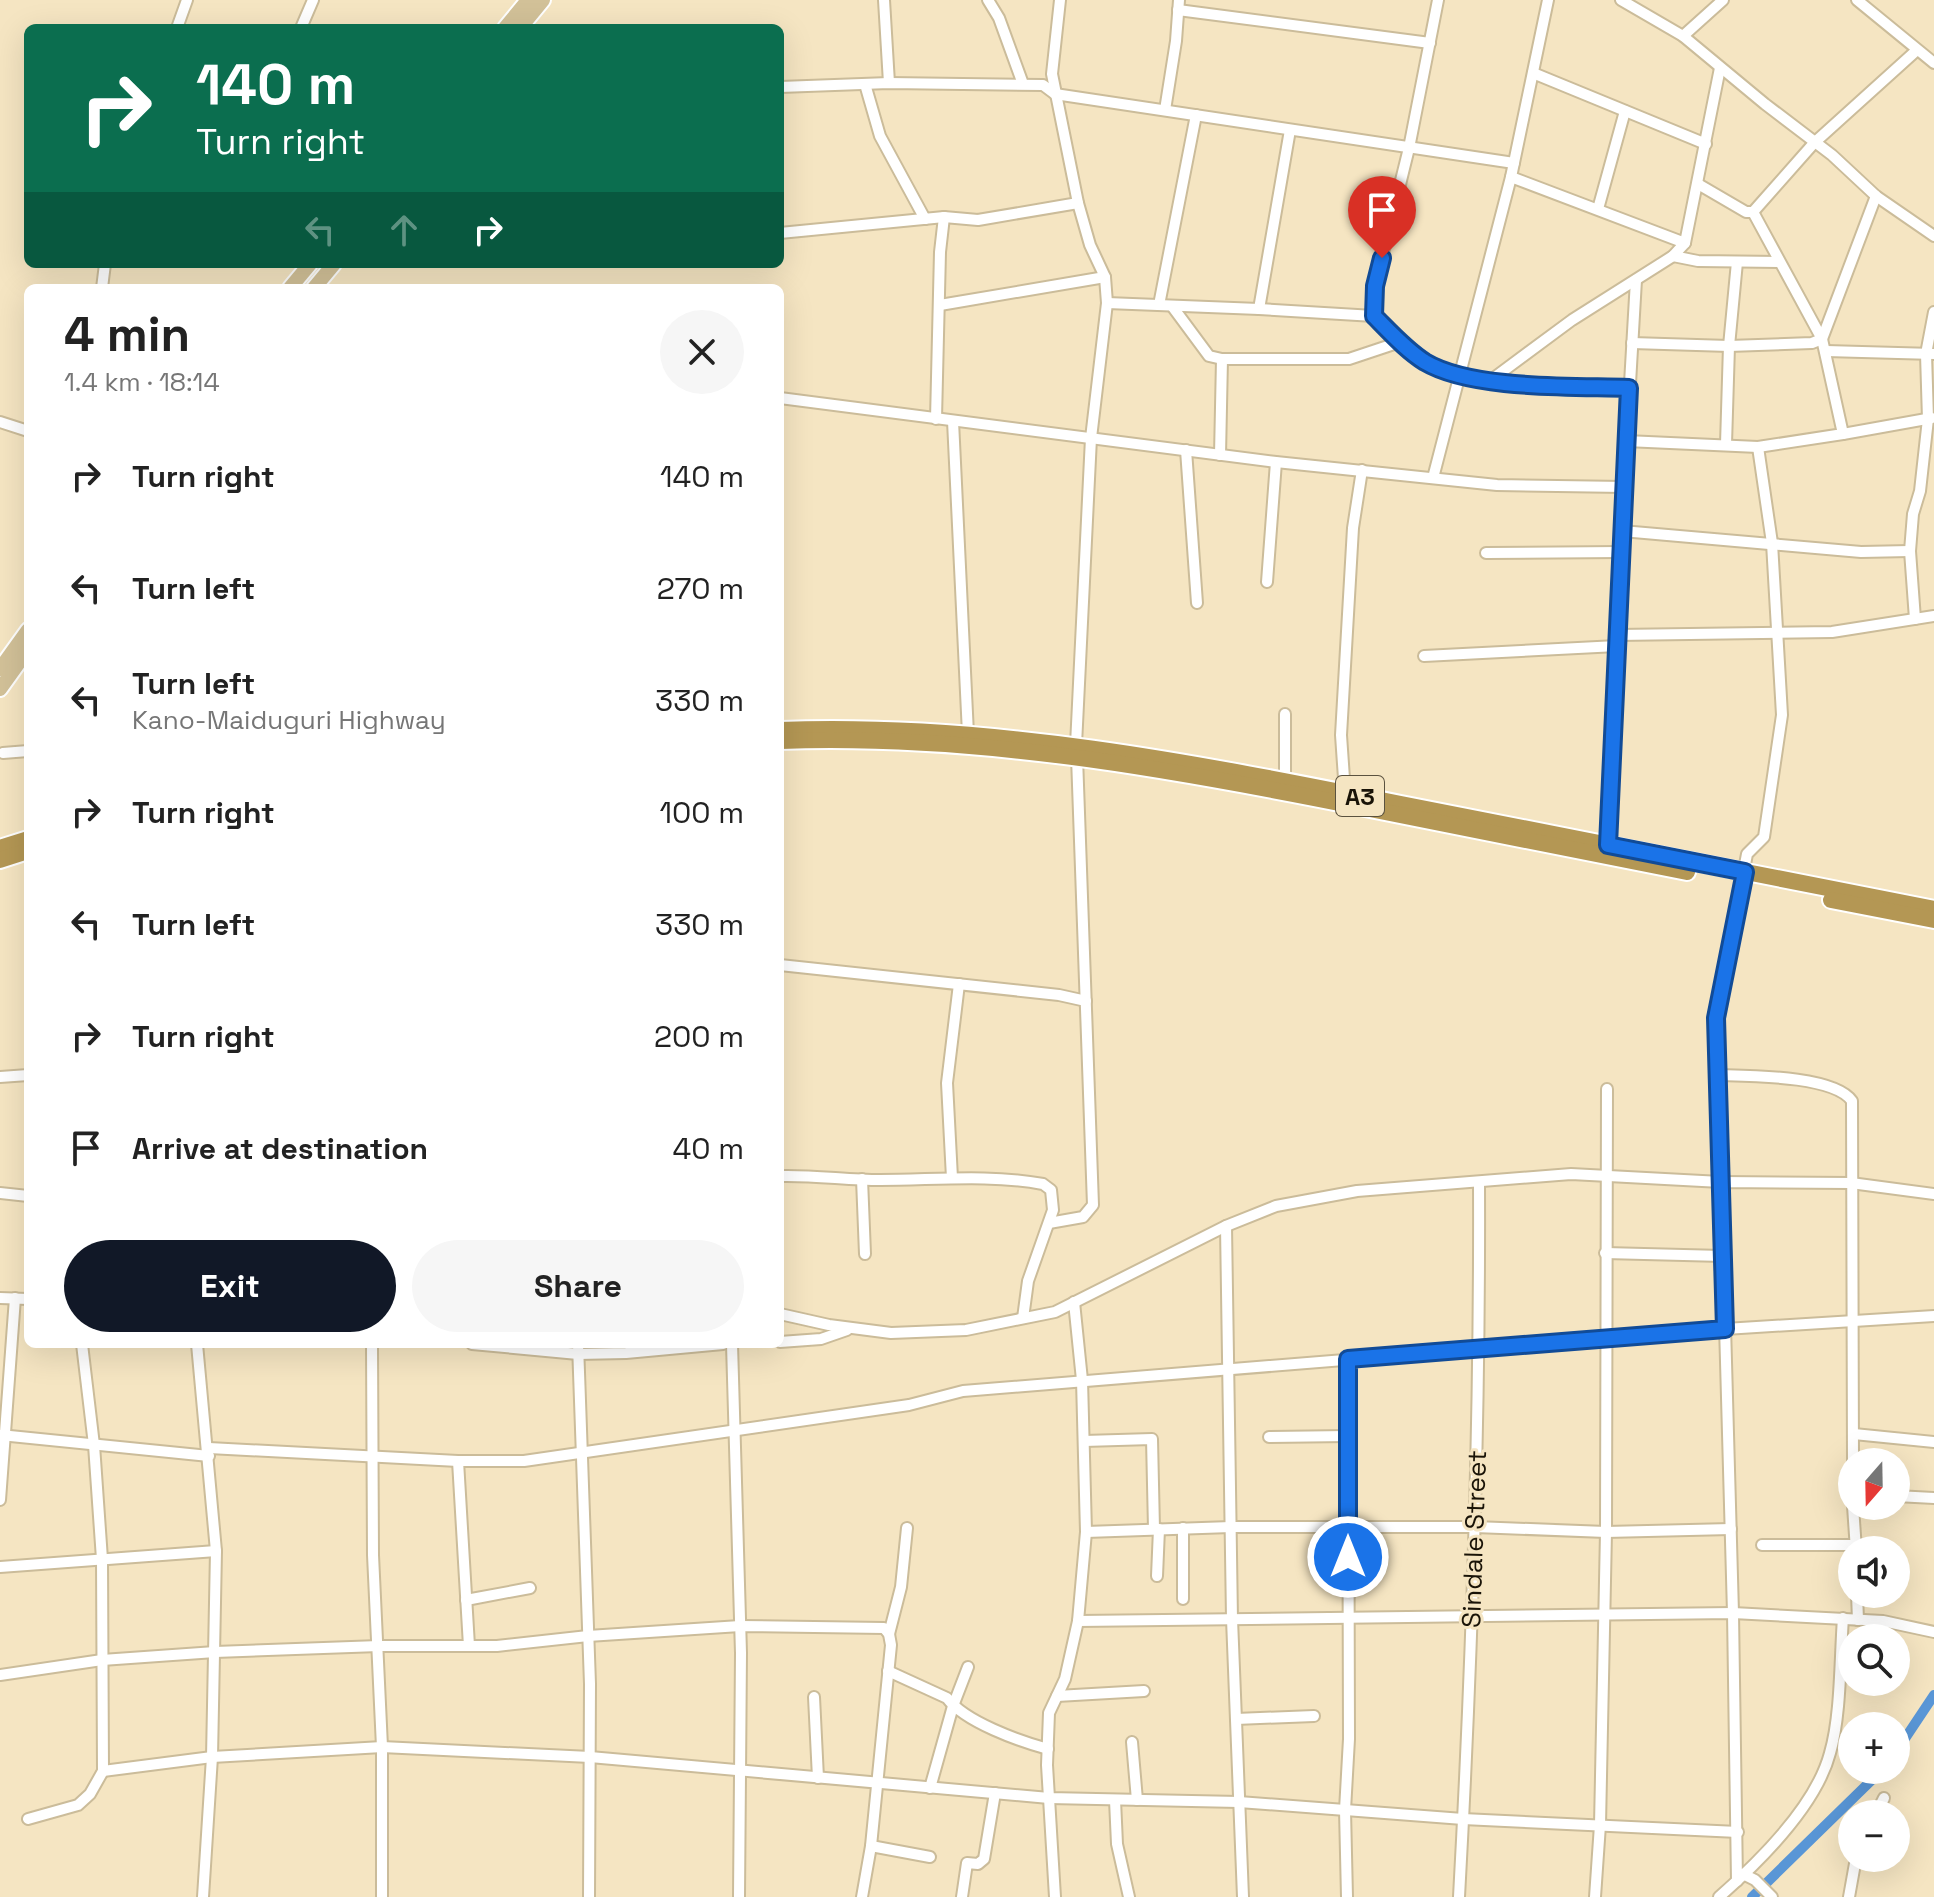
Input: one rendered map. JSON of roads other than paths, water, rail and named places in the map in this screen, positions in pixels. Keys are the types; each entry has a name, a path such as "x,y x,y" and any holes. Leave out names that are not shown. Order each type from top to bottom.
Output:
{"highway":[{"name":"A3","path":"784,730 968,734 1077,751 1744,877 1934,909"},
{"name":"A3","path":"784,741 931,743 1144,754 1608,845 1934,920"},
{"path":"0,848 24,840"},
{"path":"0,860 24,852"}],"main road":[{"path":"508,24 528,0"},
{"path":"523,24 543,0"},
{"path":"293,284 307,268"},
{"path":"317,284 331,268"},
{"path":"0,669 24,636"},
{"path":"0,689 24,656"}],"street":[{"path":"178,24 187,0"},
{"path":"303,24 313,0"},
{"path":"884,0 889,83"},
{"path":"988,0 999,18 1023,84"},
{"path":"1049,1223 1083,1217 1093,1205 1077,751 1091,438 1107,303 1105,277 1090,245 1078,203 1055,94 1052,74 1060,0"},
{"path":"1374,316 1375,286 1409,148 1438,0"},
{"path":"1433,478 1511,177 1548,0"},
{"path":"1621,0 1683,36 1832,155 1876,196 1932,232"},
{"path":"1683,36 1723,0"},
{"path":"1857,0 1934,63"},
{"path":"1165,110 1179,5 1430,43"},
{"path":"1698,184 1746,212 1753,212 1814,143 1917,50"},
{"path":"1491,380 1572,320 1673,256 1685,243 1720,68"},
{"path":"1533,73 1706,144"},
{"path":"784,87 889,83 1043,85 1055,94 1514,163"},
{"path":"865,84 880,136 925,219"},
{"path":"1598,209 1625,111"},
{"path":"1159,305 1196,115"},
{"path":"1259,309 1290,130"},
{"path":"1511,177 1685,243"},
{"path":"1632,343 1729,346 1812,343 1822,339 1876,196"},
{"path":"784,233 944,217 978,220 1078,203"},
{"path":"1753,212 1822,339 1843,434"},
{"path":"936,419 944,217"},
{"path":"1673,256 1698,261 1779,262"},
{"path":"1726,444 1729,346 1737,262"},
{"path":"940,305 1105,277"},
{"path":"1608,845 1636,280"},
{"path":"1107,303 1374,316 1400,342 1428,363 1460,374 1491,380 1629,388"},
{"path":"1172,306 1209,356 1222,359 1349,359 1400,342"},
{"path":"1915,619 1910,551 1913,514 1920,491 1931,418 1930,354 1934,312"},
{"path":"1826,351 1930,354"},
{"path":"1220,455 1222,359"},
{"path":"784,399 1276,462 1497,485 1624,487"},
{"path":"1626,441 1758,447 1931,418"},
{"path":"953,421 968,734"},
{"path":"0,422 24,430"},
{"path":"1740,1878 1716,1018 1747,854 1764,837 1782,715 1772,543 1758,447"},
{"path":"1186,450 1197,603"},
{"path":"1267,582 1276,462"},
{"path":"1345,793 1341,735 1353,528 1362,470"},
{"path":"1622,531 1861,552 1910,551"},
{"path":"1486,553 1621,552"},
{"path":"1424,656 1617,640 1832,632 1934,616"},
{"path":"1285,714 1285,781"},
{"path":"3,753 24,751"},
{"path":"784,965 1059,995 1086,1001"},
{"path":"952,1178 947,1083 959,984"},
{"path":"0,1077 24,1075"},
{"path":"1717,1075 1786,1078 1837,1089 1852,1101 1854,1448"},
{"path":"1595,1897 1600,1825 1606,1532 1607,1089"},
{"path":"784,1315 891,1333 966,1330 1055,1312 1226,1226 1276,1206 1357,1191 1571,1174 1721,1182 1851,1183 1934,1194"},
{"path":"784,1176 1022,1180 1043,1184 1051,1190 1053,1201 1049,1223 1028,1281 1023,1318"},
{"path":"862,1179 865,1254"},
{"name":"Sindale Street","path":"1459,1897 1475,1527 1479,1182"},
{"path":"0,1193 24,1196"},
{"path":"1226,1226 1232,1619 1243,1897"},
{"path":"1605,1253 1723,1256"},
{"path":"0,1298 24,1299"},
{"path":"0,1500 2,1435 15,1298"},
{"path":"1055,1897 1049,1798 1049,1713 1065,1679 1078,1621 1086,1532 1082,1380 1074,1302"},
{"path":"2,1435 94,1445 209,1452 524,1461 909,1405 963,1391 1725,1329 1934,1316"},
{"path":"784,1342 821,1339 853,1328"},
{"path":"28,1819 78,1805 90,1794 103,1771 102,1559 94,1445 82,1348"},
{"path":"197,1348 216,1551 212,1757 203,1897"},
{"path":"372,1348 373,1555 382,1747 382,1897"},
{"path":"557,1348 626,1353 680,1348"},
{"path":"732,1348 740,1626 739,1897"},
{"path":"578,1349 588,1636 589,1897"},
{"path":"1347,1897 1348,1359"},
{"path":"1854,1434 1934,1442"},
{"path":"1269,1437 1348,1436"},
{"path":"1084,1441 1152,1439 1157,1576"},
{"path":"458,1461 469,1646"},
{"path":"1910,1497 1934,1498"},
{"path":"1086,1532 1231,1527 1475,1527 1606,1532 1731,1529"},
{"path":"862,1897 871,1846 891,1645 889,1634 901,1587 907,1528"},
{"path":"1183,1528 1183,1599"},
{"path":"1762,1545 1838,1547"},
{"path":"0,1567 216,1551"},
{"path":"466,1600 530,1588"},
{"path":"1858,1608 1858,1620"},
{"path":"1078,1621 1733,1613 1883,1621 1934,1632"},
{"path":"1719,1897 1777,1839 1807,1802 1831,1752 1843,1618"},
{"path":"0,1675 102,1660 215,1652 379,1646 497,1646 588,1636 740,1626 877,1626 889,1634"},
{"path":"930,1788 953,1706 968,1667"},
{"path":"888,1671 947,1698 953,1706 1003,1735 1048,1749"},
{"path":"1057,1696 1144,1691"},
{"path":"814,1697 818,1778"},
{"path":"1236,1719 1314,1716"},
{"path":"1132,1742 1137,1800"},
{"path":"103,1771 212,1757 382,1747 590,1757 1049,1798 1239,1802 1463,1819 1738,1832"},
{"path":"962,1897 967,1863 978,1864 984,1859 995,1793"},
{"path":"1115,1800 1117,1844 1129,1897"},
{"path":"871,1846 930,1857"},
{"path":"1849,1897 1853,1872"},
{"path":"1740,1878 1755,1880 1772,1897"}],"waterway":[{"path":"1910,1731 1934,1695"},
{"path":"1752,1897 1868,1784"}]}
